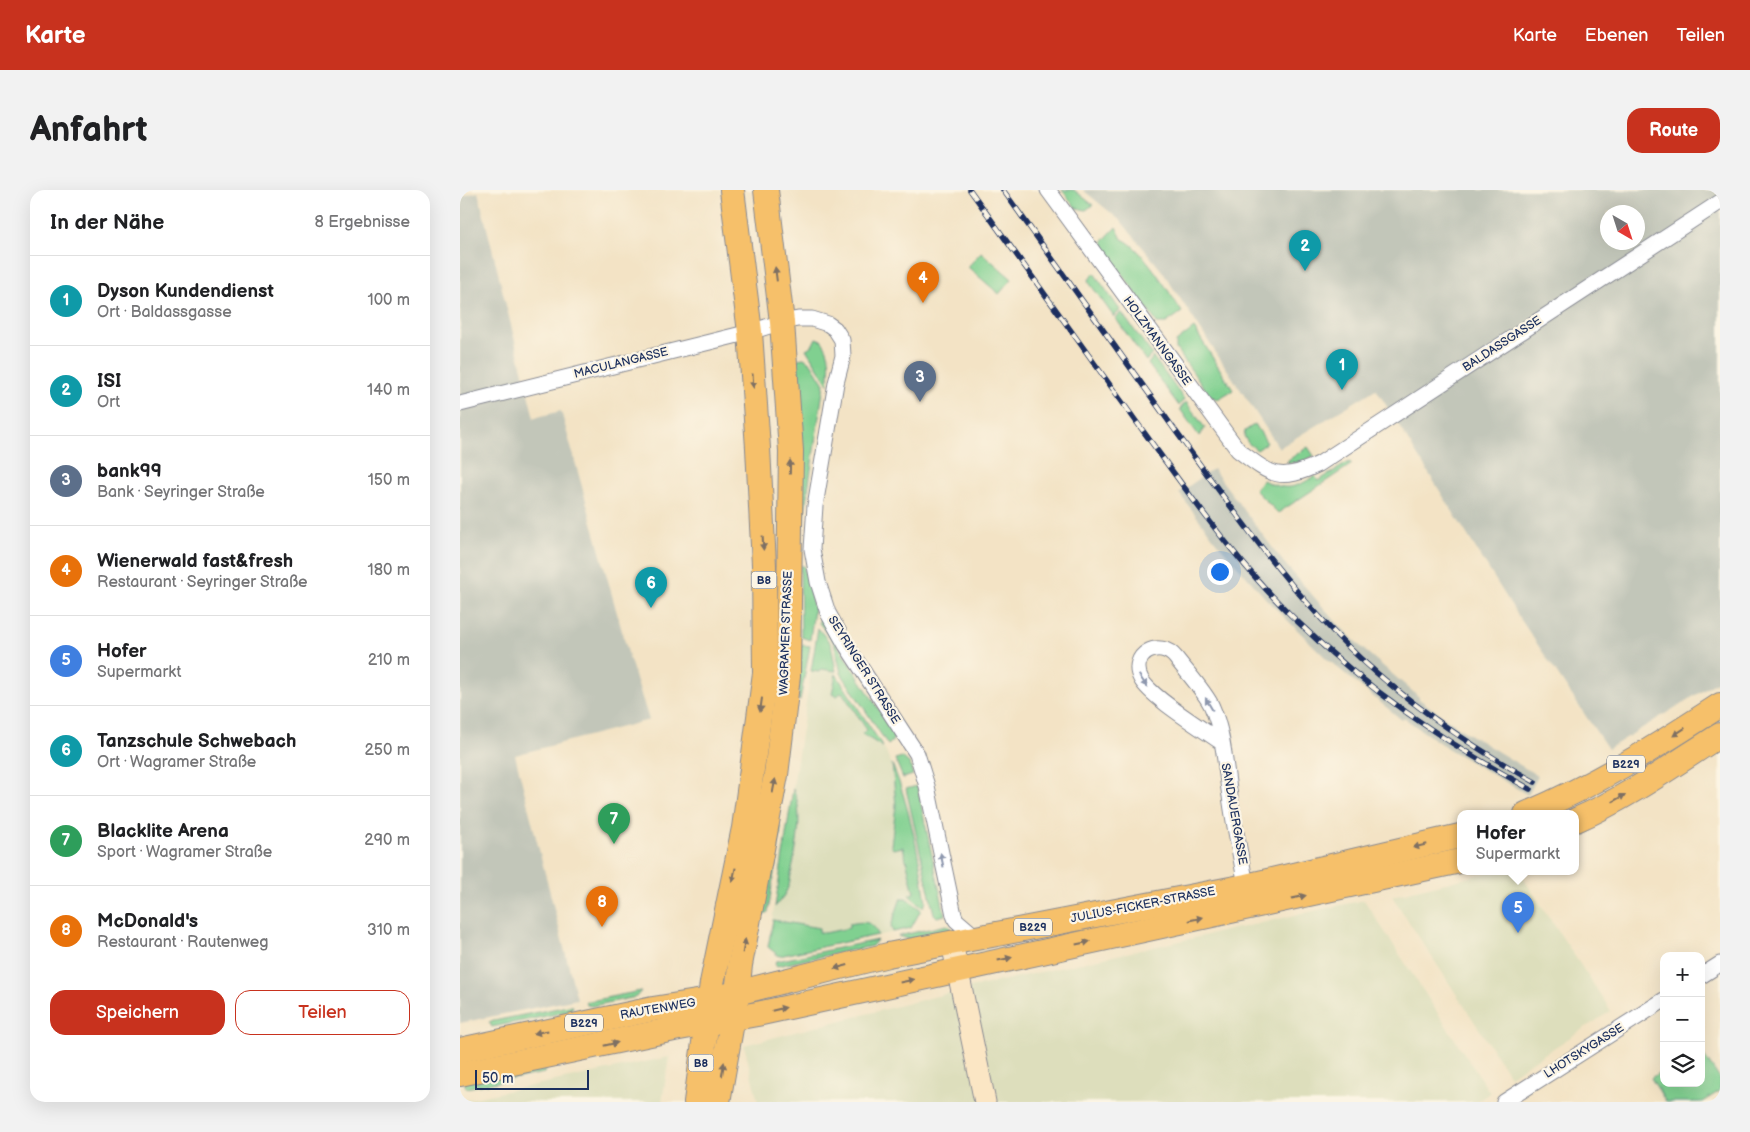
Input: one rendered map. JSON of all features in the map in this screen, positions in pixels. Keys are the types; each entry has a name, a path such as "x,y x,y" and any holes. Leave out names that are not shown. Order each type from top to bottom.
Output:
{"main road":[{"name":"WAGRAMER STRASSE","path":"696,1102 708,1012 744,828 765,673 763,546 758,448 750,332 732,190"},
{"name":"WAGRAMER STRASSE","path":"718,1102 737,994 740,965 776,775 788,676 791,451 782,322 766,190"},
{"name":"B229","path":"1535,810 1598,781 1720,705"},
{"name":"B229","path":"1579,819 1597,811 1635,789 1720,735"},
{"name":"JULIUS-FICKER-STRASSE","path":"732,1018 957,970 1249,897 1457,837"},
{"name":"JULIUS-FICKER-STRASSE","path":"708,1012 737,994 888,954 977,938 1249,897 1457,862"},
{"path":"952,942 985,1102"},
{"name":"RAUTENWEG","path":"460,1050 653,1009 708,1012"},
{"name":"B229","path":"708,1012 732,1018"},
{"name":"RAUTENWEG","path":"460,1074 708,1012"}],"street":[{"name":"HOLZMANNGASSE","path":"1048,190 1238,450 1260,467 1280,476"},
{"name":"BALDASSGASSE","path":"1280,476 1299,473 1319,464 1720,202"},
{"name":"MACULANGASSE","path":"460,404 750,332 782,322 812,319 821,321 835,329"},
{"name":"SEYRINGER STRASSE","path":"835,329 842,340 843,356 836,383 815,506 812,549 818,582 828,613 846,645 917,754 926,786 954,915 956,920 977,938"},
{"name":"SANDAUERGASSE","path":"1221,742 1156,696 1142,681 1138,672 1138,661 1146,651 1160,648 1171,651 1212,705 1221,742 1249,897"},
{"path":"1705,973 1720,964"},
{"name":"LHOTSKYGASSE","path":"1509,1101 1660,1003"}],"shaded area":[{"path":"1083,190 1720,190 1720,680 1608,749 1515,611 1376,389 1279,448 1162,271 1121,221"},
{"path":"478,192 534,418 561,411 630,660 649,720 515,755 577,999 460,1023 460,197"},
{"path":"1213,469 1284,563 1362,648 1419,699 1459,728 1538,776 1528,795 1447,748 1404,718 1402,720 1327,659 1268,601 1217,543 1179,493"},
{"path":"821,669 836,671 836,674 881,743 892,764 905,800 926,902 910,929 779,956 768,947 811,671 819,672"},
{"path":"1479,875 1521,875 1611,1011 1510,1076 1392,896"},
{"path":"1364,900 1490,1093 1476,1102 758,1102 744,1045 961,990"},
{"path":"669,1057 662,1102 460,1102 460,1101"}],"green space":[{"path":"1062,190 1074,190 1093,205 1086,210 1076,208"},
{"path":"1116,227 1122,239 1138,251 1155,271 1182,312 1166,323 1157,323 1105,250 1103,241"},
{"path":"981,252 1012,279 999,294 968,267"},
{"path":"1094,273 1120,310 1114,317 1088,281"},
{"path":"1121,312 1152,354 1146,361 1116,319"},
{"path":"1194,328 1233,390 1218,399 1211,397 1176,349 1176,342"},
{"path":"816,338 825,345 829,355 828,384 806,349 812,346"},
{"path":"1153,357 1184,399 1179,406 1148,364"},
{"path":"804,358 811,363 824,384 803,522 799,522 801,404 797,359"},
{"path":"1186,402 1205,428 1199,436 1180,409"},
{"path":"1255,424 1267,443 1257,450 1248,443 1244,436 1245,431"},
{"path":"1308,447 1314,456 1301,462 1288,463 1288,460"},
{"path":"1349,462 1352,464 1278,513 1255,490 1263,480 1284,487 1301,484 1315,476 1318,481"},
{"path":"800,566 804,566 814,609 810,640 801,637"},
{"path":"821,615 833,638 893,731 893,739 888,745 841,673 834,642 819,623"},
{"path":"818,628 831,644 836,671 821,669 819,672 811,671"},
{"path":"801,645 810,646 800,700 798,700"},
{"path":"836,674 883,747 862,734 867,730 842,692 837,696 832,694"},
{"path":"902,757 910,764 913,775 903,778 895,759"},
{"path":"892,764 909,813 926,902 923,907 909,895 914,893 903,847 893,849 891,846 896,805"},
{"path":"917,786 945,915 937,917 934,914 906,789"},
{"path":"793,789 799,811 798,836 789,885 775,907"},
{"path":"779,825 781,827 768,912 761,916 760,913"},
{"path":"901,898 906,898 921,910 911,928 893,932 891,926"},
{"path":"773,920 819,928 819,932 825,933 849,928 849,924 866,923 873,926 878,935 779,956 768,947"},
{"path":"947,925 956,934 919,939 898,936"},
{"path":"877,940 872,946 776,966 775,962 777,961"},
{"path":"641,991 636,997 592,1006 587,1005 585,1002"},
{"path":"573,1006 571,1010 566,1012 492,1027 489,1022"},
{"path":"1705,1057 1720,1079 1720,1091 1702,1102 1666,1102 1651,1078 1660,1072 1660,1087 1705,1087"},
{"path":"545,1070 544,1073 466,1088 464,1081"}],"railway":[{"path":"970,190 1194,501 1233,551 1275,599 1352,671 1408,714 1437,734 1530,789"},
{"path":"1003,190 1220,492 1286,578 1334,633 1380,676 1422,710 1489,755 1535,782"}],"place":[{"name":"ISI","path":"1305,271"},
{"name":"Wienerwald fast&fresh","path":"923,303"},
{"name":"Dyson Kundendienst","path":"1342,390"},
{"name":"bank99","path":"920,402"},
{"name":"Tanzschule Schwebach","path":"651,608"},
{"name":"Blacklite Arena","path":"614,844"},
{"name":"McDonald's","path":"602,927"},
{"name":"Hofer","path":"1518,933"}]}
